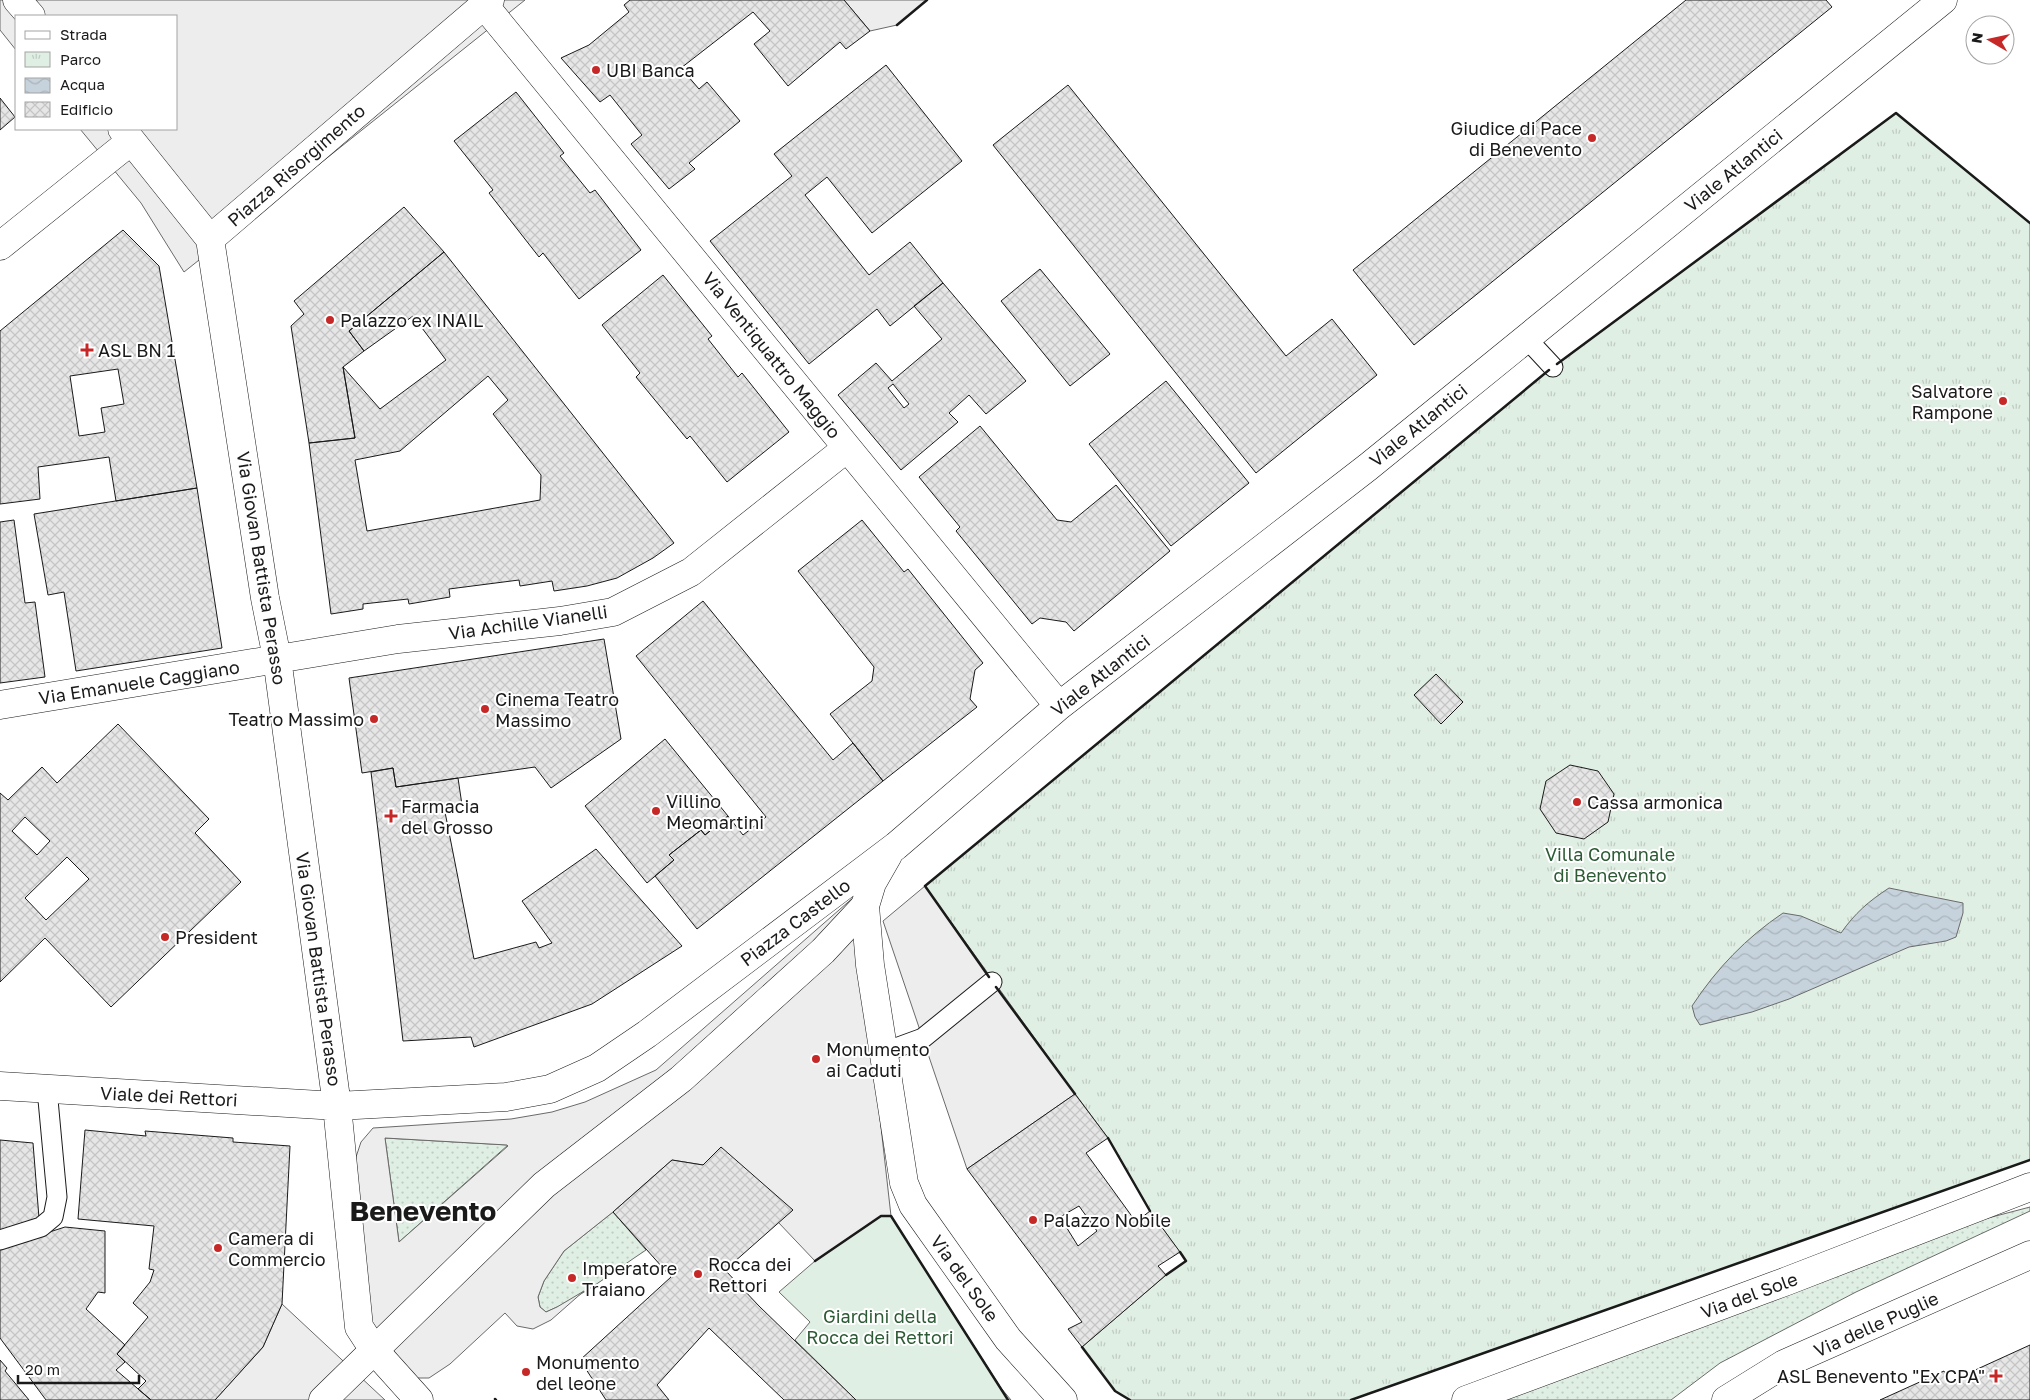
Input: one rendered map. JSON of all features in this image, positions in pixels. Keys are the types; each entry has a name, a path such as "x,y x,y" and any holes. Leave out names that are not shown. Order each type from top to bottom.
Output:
{"street":[{"path":"18,0 30,15"},
{"name":"Viale Atlantici","path":"892,848 1059,706 1375,460 1943,0"},
{"name":"Piazza Risorgimento","path":"126,135 210,239 487,2"},
{"name":"Via Ventiquattro Maggio","path":"487,2 1059,706"},
{"path":"0,246 126,135"},
{"name":"Via Giovan Battista Perasso","path":"210,239 265,598 277,658 337,1106 359,1327 374,1350 420,1400"},
{"name":"Via Achille Vianelli","path":"277,658 398,639 560,621 613,612 691,572 848,448"},
{"name":"Via Emanuele Caggiano","path":"0,705 277,658"},
{"name":"Piazza Castello","path":"337,1106 506,1097 550,1089 597,1068 647,1034 892,848"},
{"name":"Piazza Castello","path":"892,848 872,883 865,906 870,965 896,1141"},
{"name":"Piazza Castello","path":"323,1400 544,1185 681,1079 823,951 865,906"},
{"name":"Viale dei Rettori","path":"0,1086 337,1106"},
{"name":"Via del Sole","path":"896,1141 904,1183 913,1205 1008,1338 1063,1400"},
{"name":"Via del Sole","path":"1466,1400 1796,1277 2030,1187"},
{"name":"Via delle Puglie","path":"1726,1400 1784,1364 2030,1255"}],"lane":[{"path":"1526,338 1553,367"},
{"path":"882,1053 922,1038 992,982"},
{"path":"0,1240 41,1227 53,1217 57,1197 47,1089"}],"green space":[{"name":"Villa Comunale di Benevento","path":"1896,113 2030,223 2030,1160 1351,1400 1130,1400 1115,1391 1082,1347 1166,1275 1186,1261 1150,1211 1108,1138 992,982 925,886 1553,367"},
{"path":"385,1138 508,1145 399,1242"},
{"path":"2030,1207 2030,1211 1856,1292 1720,1363 1671,1400 1504,1400 1954,1227"},
{"path":"613,1212 646,1250 585,1292 546,1312 540,1307 538,1297 544,1281 564,1251"},
{"name":"Giardini della Rocca dei Rettori","path":"881,1216 891,1216 1001,1388 1011,1400 856,1400 795,1340 810,1322 779,1292 815,1261"}],"shaded area":[{"path":"0,0 525,0 184,272 141,203 81,130 178,130 178,15 15,15 15,49 0,30"},
{"path":"844,0 927,0 897,25 870,31"},
{"path":"925,886 1075,1094 967,1169 883,921"},
{"path":"855,896 891,1216 881,1216 815,1261 778,1222 793,1210 703,1165 672,1160 613,1212 564,1251 544,1281 538,1297 540,1307 546,1312 584,1291 551,1320 533,1329 517,1326 505,1313 450,1364 429,1378 415,1378 366,1320 356,1157 361,1142 373,1128 511,1119 552,1112 585,1102 656,1070","holes":["385,1138 508,1146 399,1242"]},
{"path":"282,1304 385,1400 215,1400 263,1347"}],"water":[{"path":"1889,888 1963,903 1963,913 1956,937 1946,941 1909,947 1789,999 1752,1012 1700,1025 1695,1017 1692,1006 1722,966 1769,923 1783,913 1801,916 1841,933 1863,908"}],"building":[{"path":"630,0 844,0 870,31 846,49 840,42 788,86 754,44 770,31 753,12 681,68 699,89 707,82 740,121 689,163 695,169 669,189 631,144 642,135 610,95 600,102 561,58 589,45 629,12 624,5"},
{"name":"Giudice di Pace di Benevento","path":"1686,0 1826,0 1832,7 1414,345 1353,270"},
{"path":"886,65 962,161 872,233 827,177 805,195 869,275 910,242 943,283 890,326 877,309 809,364 710,241 792,176 774,154"},
{"path":"1068,85 1286,356 1332,319 1377,375 1256,473 993,145"},
{"path":"516,92 564,153 560,156 590,193 595,190 641,250 579,299 543,253 539,257 489,193 493,190 454,141"},
{"path":"0,98 15,117 0,130"},
{"name":"Palazzo ex INAIL","path":"404,207 444,252 349,331 364,351 343,367 355,438 309,443 291,326 304,314 294,301"},
{"name":"ASL BN 1","path":"123,230 159,266 197,488 116,501 109,457 38,467 40,499 0,504 0,331","holes":["118,369 124,404 101,408 105,432 79,436 70,376"]},
{"path":"444,252 674,543 653,558 617,578 587,586 554,591 552,581 520,586 519,580 449,589 450,597 409,604 408,599 363,604 363,609 331,614 309,443 355,438 343,367 380,409 446,360 413,316 364,351 349,331","holes":["488,376 508,400 493,414 541,475 540,500 367,531 355,460 400,451"]},
{"path":"1040,269 1110,354 1070,386 1001,301"},
{"path":"663,275 712,336 708,339 738,377 742,373 789,432 727,482 690,436 687,439 636,377 640,373 602,325"},
{"path":"943,283 1026,381 986,414 969,395 949,413 958,422 901,470 838,395 876,363 892,381 942,339 914,306","holes":["893,384 909,404 904,408 888,388"]},
{"path":"1166,381 1249,483 1171,546 1089,444"},
{"path":"980,426 1057,520 1071,522 1116,485 1170,551 1074,631 1066,622 1040,618 1032,624 956,531 960,527 919,477"},
{"path":"197,488 222,648 76,671 64,592 48,595 34,514"},
{"path":"14,520 25,603 35,602 45,677 0,683 0,522"},
{"path":"862,520 904,572 908,569 983,663 975,670 970,699 977,707 883,781 830,714 872,681 874,667 798,571"},
{"path":"703,601 833,760 853,743 883,781 697,929 655,876 674,860 669,855 701,830 705,835 728,816 743,835 766,817 636,656"},
{"name":"Cinema Teatro Massimo","path":"604,639 621,739 551,788 535,767 396,787 393,768 362,773 349,678"},
{"path":"1436,674 1463,702 1441,724 1414,695"},
{"path":"118,724 209,819 195,833 241,882 111,1007 45,938 0,982 0,793 8,800 42,767 57,783","holes":["25,817 50,841 37,855 12,831","67,857 89,879 46,920 25,898"]},
{"name":"Villino Meomartini","path":"665,739 728,816 705,835 701,830 669,855 674,860 647,883 585,806"},
{"name":"Cassa armonica","path":"1570,765 1598,771 1614,794 1608,822 1584,839 1556,833 1540,809 1546,781"},
{"path":"393,768 396,787 458,778 462,805 444,807 474,959 536,942 539,948 552,943 522,901 596,849 682,946 592,1004 474,1047 471,1037 403,1041 371,772"},
{"name":"Palazzo Nobile","path":"1075,1094 1108,1138 1086,1153 1136,1222 1150,1211 1180,1252 1158,1266 1166,1275 1082,1347 1068,1329 1082,1322 967,1169","holes":["1079,1206 1097,1231 1078,1246 1060,1217"]},
{"name":"Camera di Commercio","path":"85,1130 146,1136 145,1131 233,1138 233,1142 290,1146 282,1304 263,1347 215,1400 151,1400 138,1389 146,1381 117,1354 148,1317 133,1303 150,1282 154,1270 149,1269 154,1226 78,1219"},
{"path":"0,1140 33,1143 39,1218 0,1231"},
{"name":"Rocca dei Rettori","path":"721,1147 793,1210 725,1270 759,1306 856,1400 784,1400 709,1328 657,1385 669,1400 606,1400 580,1360 671,1277 613,1212 672,1160 703,1165"},
{"path":"65,1227 105,1231 105,1293 98,1292 86,1309 125,1345 117,1354 125,1362 116,1370 151,1400 46,1400 0,1338 0,1248"},
{"name":"ASL Benevento \"Ex CPA\"","path":"2030,1345 2030,1400 1880,1400 1944,1371 1949,1382"},
{"path":"0,1360 7,1368 5,1371 29,1400 0,1400"}],"wall":[{"path":"897,25 927,0"},
{"path":"1557,364 1896,113 2030,223"},
{"path":"989,977 925,886 1549,370"},
{"path":"996,987 1075,1094"},
{"path":"1108,1138 1150,1211"},
{"path":"1351,1400 2030,1160"},
{"path":"815,1261 881,1216 891,1216 1008,1400"},
{"path":"1166,1275 1186,1261 1180,1252"},
{"path":"1082,1347 1115,1391 1130,1400"}],"place":[{"name":"UBI Banca","path":"596,70"},
{"name":"Giudice di Pace di Benevento","path":"1592,138"},
{"name":"Palazzo ex INAIL","path":"330,320"},
{"name":"ASL BN 1","path":"87,350"},
{"name":"Salvatore Rampone","path":"2003,401"},
{"name":"Cinema Teatro Massimo","path":"485,709"},
{"name":"Teatro Massimo","path":"374,719"},
{"name":"Cassa armonica","path":"1577,802"},
{"name":"Villino Meomartini","path":"656,811"},
{"name":"Farmacia del Grosso","path":"391,816"},
{"name":"President","path":"165,937"},
{"name":"Monumento ai Caduti","path":"816,1059"},
{"name":"Palazzo Nobile","path":"1033,1220"},
{"name":"Camera di Commercio","path":"218,1248"},
{"name":"Rocca dei Rettori","path":"698,1274"},
{"name":"Imperatore Traiano","path":"572,1278"},
{"name":"Monumento del leone","path":"526,1372"},
{"name":"ASL Benevento \"Ex CPA\"","path":"1996,1376"}],"district":[{"name":"Benevento","path":"423,1210"}]}
